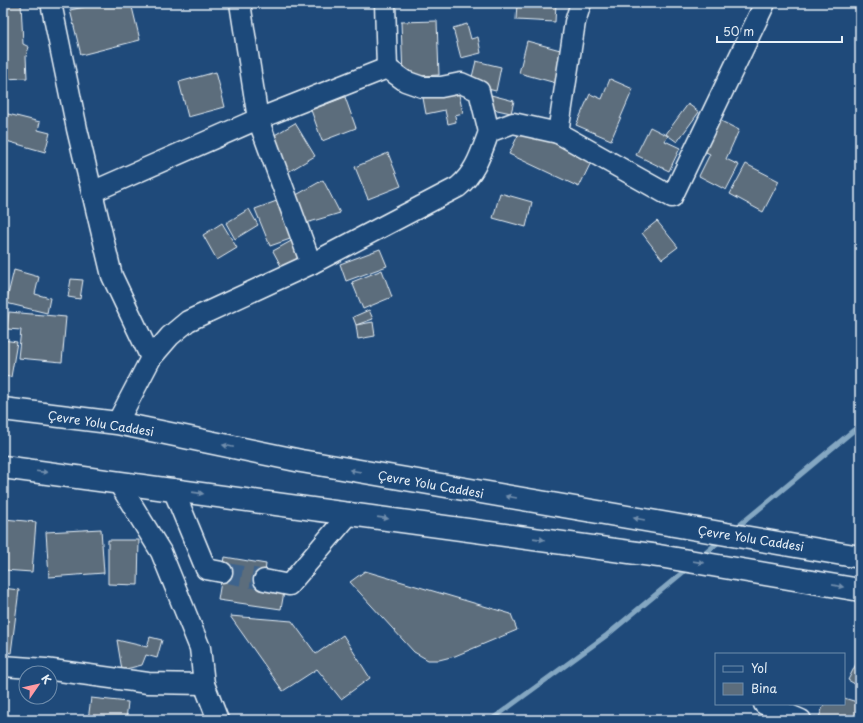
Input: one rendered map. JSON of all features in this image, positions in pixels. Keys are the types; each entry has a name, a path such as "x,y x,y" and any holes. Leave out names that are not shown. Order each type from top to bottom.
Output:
{"highway":[{"name":"Çevre Yolu Caddesi","path":"3,409 117,423 301,461 860,557"},
{"path":"3,467 659,556 860,590"}],"street":[{"path":"51,3 77,129 112,276 151,358"},
{"path":"240,3 258,119 311,264"},
{"path":"385,3 387,68"},
{"path":"558,133 575,22 581,3"},
{"path":"489,132 513,123 558,133 672,197 765,3"},
{"path":"92,192 258,119 387,68"},
{"path":"117,423 151,358 170,336 188,321 311,264 458,187 469,178 478,163 489,132 479,91 461,83 441,87 422,87 404,81 387,68"},
{"path":"118,482 161,552 200,648 204,684 218,720"},
{"path":"173,489 206,569 222,572"},
{"path":"264,580 289,585 350,513"},
{"path":"3,666 45,669 148,683 204,684"},
{"path":"766,705 801,720"}],"building":[{"path":"3,3 21,3 23,44 29,47 26,56 27,78 3,79"},
{"path":"83,3 131,3 140,40 81,55 70,10 84,7"},
{"path":"517,3 556,3 555,22 516,20"},
{"path":"437,21 439,75 403,77 401,22"},
{"path":"467,24 471,39 478,37 481,53 461,58 453,28"},
{"path":"527,41 564,51 556,83 519,73"},
{"path":"476,61 501,67 496,91 470,85"},
{"path":"216,72 225,107 188,117 179,82"},
{"path":"610,79 633,89 611,140 576,125 590,94 602,99"},
{"path":"420,82 457,86 463,113 455,115 456,122 448,124 445,110 426,114"},
{"path":"491,95 514,101 511,113 488,108"},
{"path":"345,97 356,128 322,141 311,110"},
{"path":"688,104 699,112 677,142 666,134"},
{"path":"4,113 40,122 38,130 50,133 45,152 3,140"},
{"path":"709,115 739,130 726,159 739,165 726,190 699,176 710,154 694,146"},
{"path":"295,123 315,156 288,172 268,139"},
{"path":"523,125 593,158 579,187 509,154"},
{"path":"650,127 668,136 665,141 680,148 669,171 636,155"},
{"path":"388,153 401,186 368,199 355,167"},
{"path":"746,164 779,181 763,212 730,194"},
{"path":"323,180 340,213 303,224 291,198"},
{"path":"500,193 532,202 526,227 493,218"},
{"path":"282,199 296,237 270,246 255,209"},
{"path":"249,209 258,225 235,239 226,223"},
{"path":"657,221 678,247 662,259 642,233"},
{"path":"222,223 237,248 217,260 203,235"},
{"path":"293,240 302,257 282,268 273,251"},
{"path":"380,249 387,266 346,281 340,264"},
{"path":"14,270 39,277 35,294 50,298 47,313 6,303"},
{"path":"382,270 392,297 363,309 352,282"},
{"path":"71,279 83,280 80,299 68,297"},
{"path":"369,310 373,319 356,325 353,317"},
{"path":"9,312 66,317 62,362 18,358 21,330 7,329"},
{"path":"373,322 375,336 358,339 356,325"},
{"path":"3,340 17,342 11,377 3,376"},
{"path":"4,519 36,522 32,572 3,570"},
{"path":"101,529 104,573 49,577 46,532"},
{"path":"108,540 139,540 138,585 108,584"},
{"path":"225,557 266,564 263,589 284,592 281,609 218,600"},
{"path":"365,571 511,614 517,630 455,656 439,660 428,660 414,652 350,582"},
{"path":"3,588 19,590 11,653 3,651"},
{"path":"230,616 292,621 316,654 343,635 370,678 341,699 317,669 283,691"},
{"path":"150,637 162,640 157,658 146,655 142,665 122,670 117,640 147,647"},
{"path":"860,656 860,687 848,680"},
{"path":"91,698 128,702 126,720 88,720"},
{"path":"845,698 860,703 857,720 818,720 824,705 845,705"}],"waterway":[{"path":"735,529 860,425"},
{"path":"702,556 722,539"},
{"path":"491,720 607,635 688,568"}],"tunnel":[{"path":"222,572 264,580"}]}
